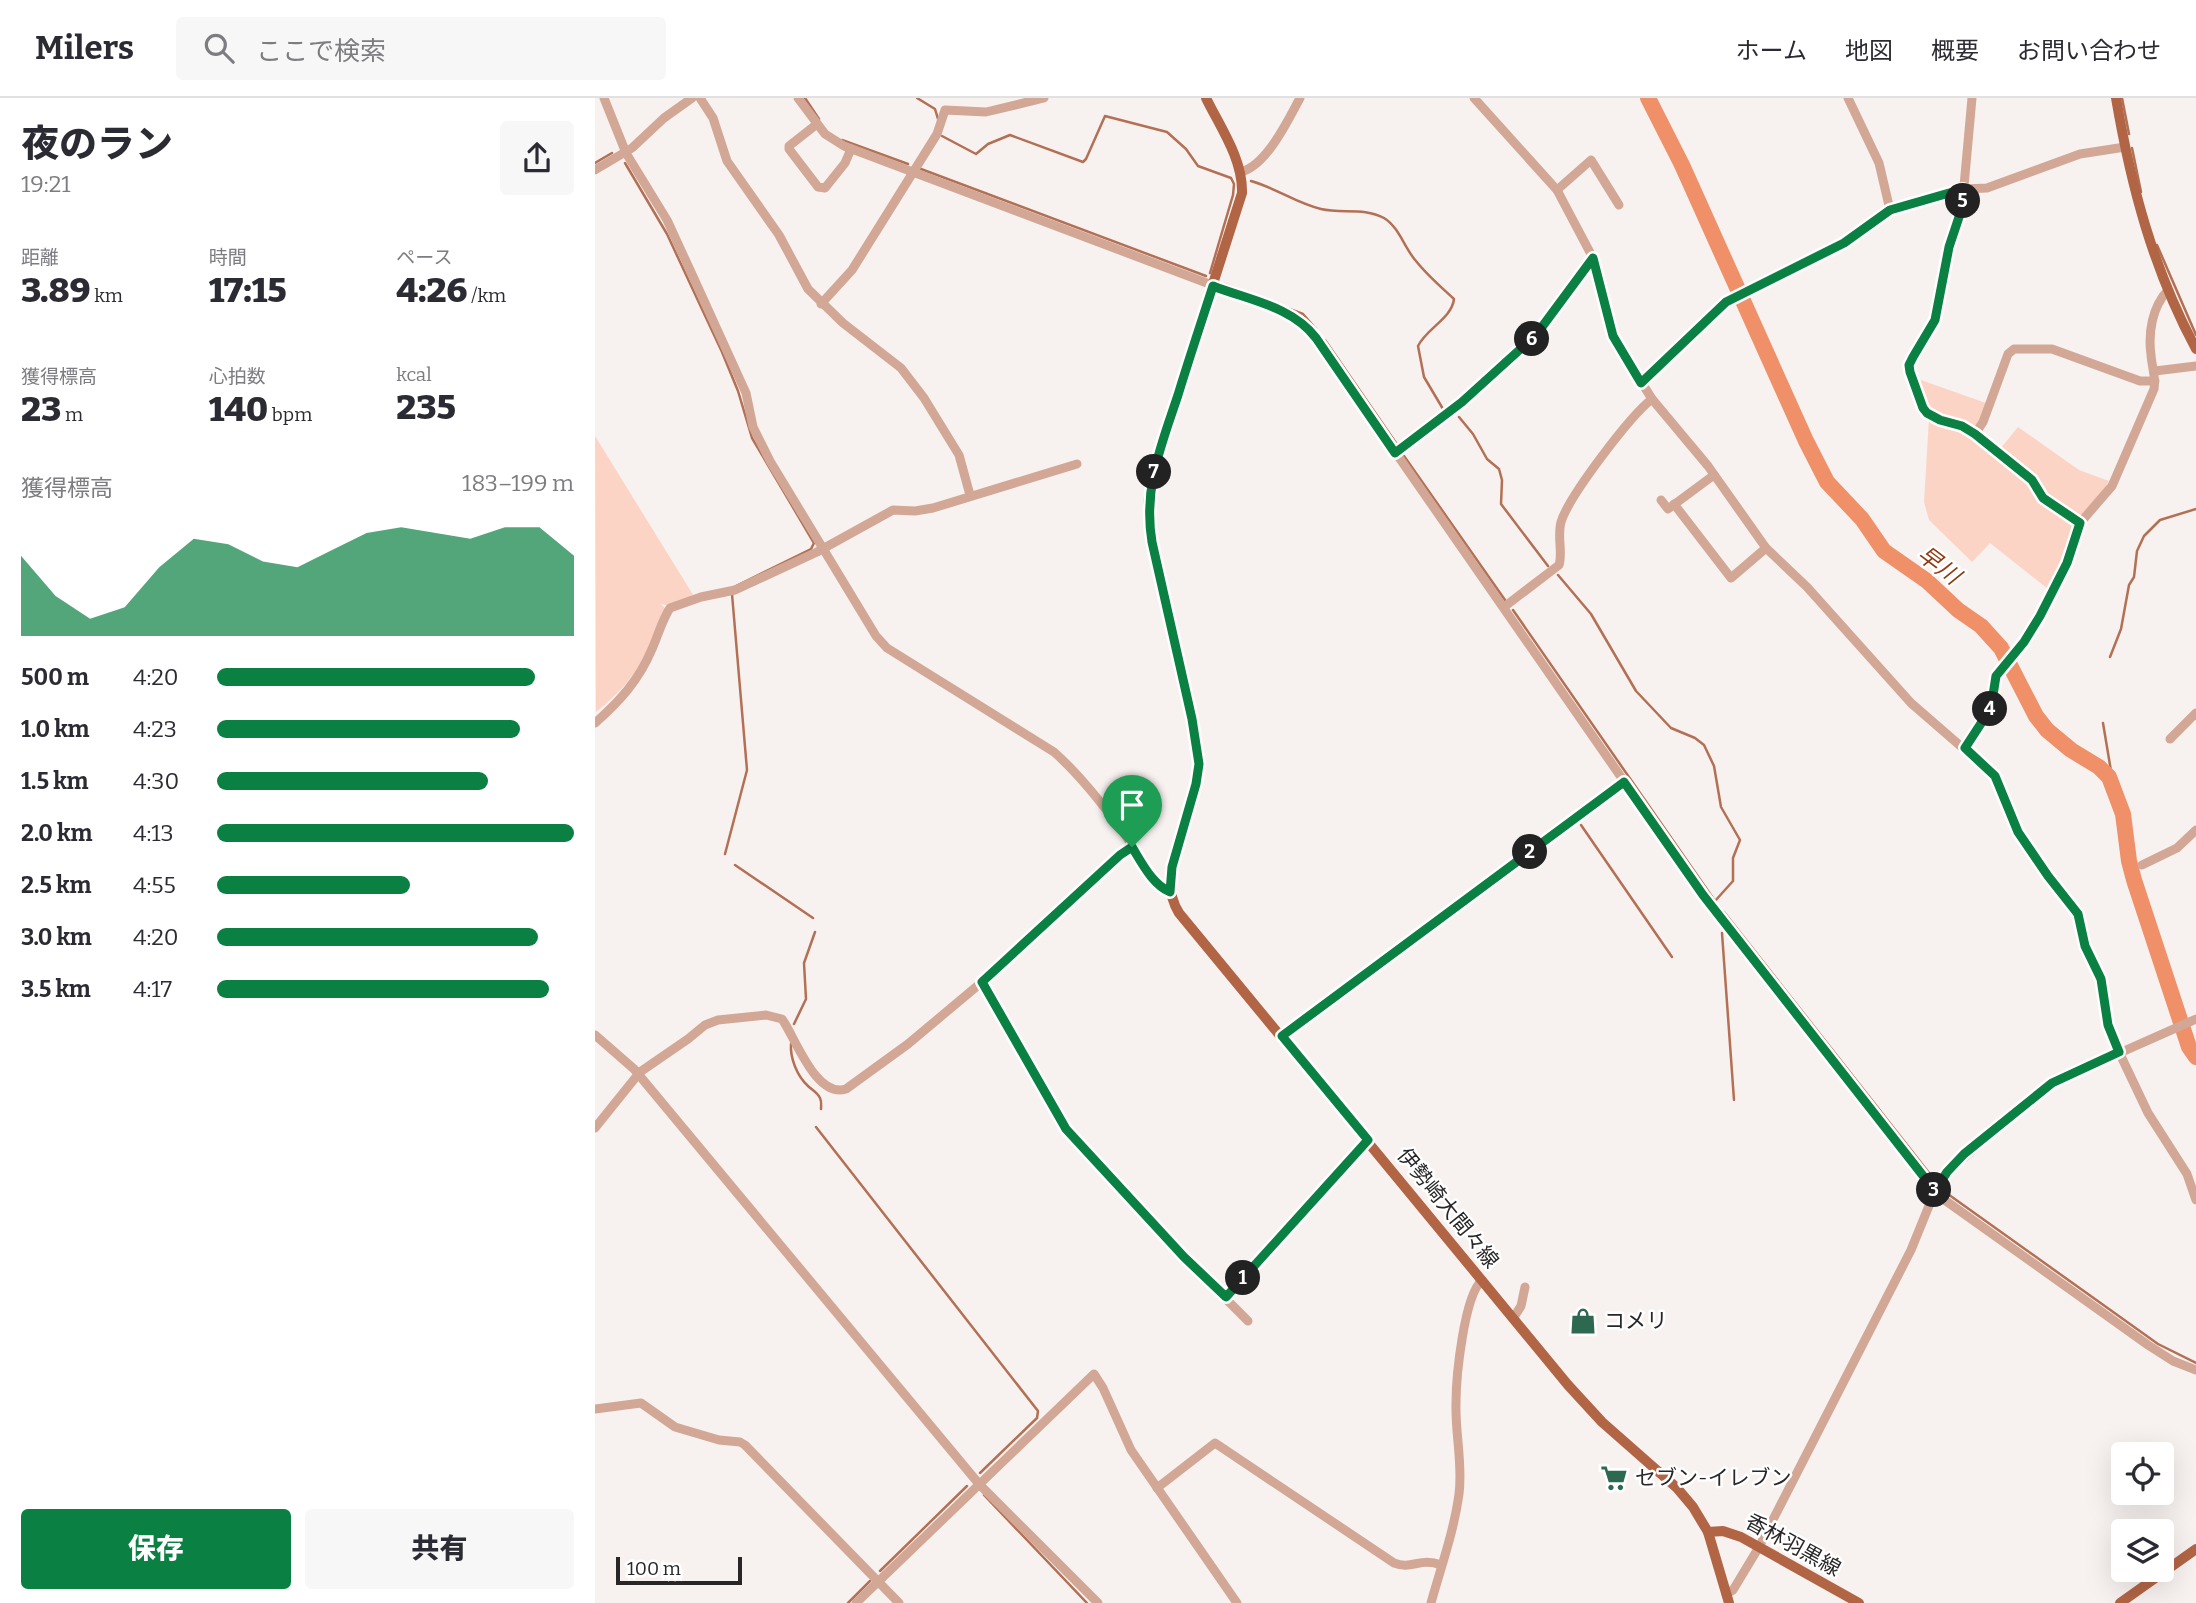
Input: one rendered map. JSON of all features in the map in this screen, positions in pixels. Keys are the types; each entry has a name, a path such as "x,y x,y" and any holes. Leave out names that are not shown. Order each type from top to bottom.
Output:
{"main road":[{"path":"1170,892 1172,867 1199,764 1192,719 1148,519 1149,498 1157,459 1240,198 1240,172 1206,98"},
{"path":"2116,98 2141,217 2168,290 2196,349"},
{"name":"伊勢崎大間々線","path":"1170,892 1179,913 1581,1400 1684,1494 1707,1532 1728,1599"},
{"name":"香林羽黒線","path":"1707,1532 1718,1530 1732,1533 1859,1603"},
{"path":"2120,1603 2196,1549"}],"street":[{"path":"604,98 626,153 667,220 746,393 750,418 758,437 882,643 1054,752 1097,799 1154,879 1170,892"},
{"path":"595,170 626,153 664,118 692,98"},
{"path":"699,98 713,118 727,160 779,235 802,279 821,304 901,369 959,455 970,495"},
{"path":"798,98 834,142 1281,311 1303,323 1709,903 1935,1191 2160,1353 2196,1370"},
{"path":"821,304 852,270 937,134 945,110 986,112 1044,98"},
{"path":"1240,172 1253,168 1263,157 1285,126 1300,98"},
{"path":"1474,98 1557,190 1593,258 1613,336 1652,399 1714,475 1766,548 1807,587 1911,703 1995,776 2018,832 2078,914 2085,946 2101,979 2108,1025 2119,1052 2148,1113 2187,1174 2196,1200"},
{"path":"1848,98 1879,163 1890,210"},
{"path":"1972,98 1962,208 1949,247 1935,320 1909,368 1925,411 1975,434 2032,480 2043,498 2080,523"},
{"path":"817,124 789,146 789,149 818,187 825,188 845,163 851,149"},
{"path":"1641,383 1723,304 1844,243 1890,210 1963,189 1987,188 2066,158 2125,147"},
{"path":"1557,190 1591,160 1619,205"},
{"path":"1395,453 1462,402 1536,335 1593,258"},
{"path":"1965,748 1991,708 1993,684 1998,673 2024,642 2040,616 2067,563 2080,523 2112,486 2155,377 2151,360 2151,336 2157,303 2168,290"},
{"path":"1975,434 1983,422 2008,354 2014,349 2052,349 2140,381 2196,366"},
{"path":"1504,607 1559,565 1561,559 1558,539 1564,515 1625,425 1652,399"},
{"path":"595,723 632,686 642,672 670,608 701,597 735,590 824,548 868,521 893,510 933,508 1077,464"},
{"path":"1661,500 1668,509 1714,475"},
{"path":"1674,503 1731,578 1766,548"},
{"path":"2170,738 2196,713"},
{"path":"1282,1036 1624,782"},
{"path":"2142,865 2177,848 2196,830"},
{"path":"595,1128 638,1074 710,1022 766,1015 782,1019 812,1071 827,1086 839,1091 859,1082 982,982 1132,847"},
{"path":"982,982 1066,1129 1184,1257 1248,1321"},
{"path":"1728,1599 1759,1547 1911,1250 1935,1191 1947,1172 1964,1154 2052,1083 2195,1020"},
{"path":"595,1035 638,1074 979,1484 1098,1603"},
{"path":"1226,1297 1368,1140"},
{"path":"1431,1603 1456,1509 1460,1482 1455,1402 1463,1336 1474,1291 1482,1280"},
{"path":"1514,1317 1521,1306 1525,1287"},
{"path":"856,1603 1094,1374 1131,1450 1237,1603"},
{"path":"595,1409 641,1403 675,1427 745,1445 899,1603"},
{"path":"1157,1488 1215,1443 1394,1563 1406,1566 1428,1560 1441,1565"}],"shaded area":[{"path":"1918,379 1986,403 1978,425 1960,424 1935,414 1926,403"},
{"path":"1929,418 1962,430 2027,480 2043,503 2076,525 2064,558 2048,589 1990,543 1972,562 1929,520 1924,502"},
{"path":"2018,427 2079,470 2109,481 2100,496 2080,517 2046,496 2035,477 2000,449"},
{"path":"595,436 695,598 671,606 661,604 667,610 639,666 621,689 596,712"}],"waterway":[{"path":"805,98 819,119"},
{"path":"917,98 935,109 938,119"},
{"name":"早川","path":"1648,98 1682,165 1827,482 1862,519 1884,551 1927,581 1958,610 1981,626 2001,648 2036,716 2047,730 2109,777 2123,814 2134,880 2189,1047 2196,1057"},
{"path":"2122,98 2129,134"},
{"path":"942,136 976,154 988,144 1010,135 1083,162 1105,116 1167,132 1186,149 1198,166 1231,178 1234,184 1210,273"},
{"path":"842,140 908,164"},
{"path":"2132,148 2141,192"},
{"path":"595,163 612,153"},
{"path":"625,163 667,234 722,352 738,391 752,438 814,543 811,549 732,588"},
{"path":"921,169 1206,276"},
{"path":"1251,181 1321,209 1376,215 1394,227 1420,266 1454,299 1449,312 1418,346 1424,377 1443,409"},
{"path":"2157,245 2196,335"},
{"path":"1224,284 1303,314 1316,329"},
{"path":"1325,340 1398,446"},
{"path":"1459,417 1473,434 1487,459 1499,469 1502,480 1501,504 1548,566"},
{"path":"1404,456 1505,600"},
{"path":"2110,657 2121,629 2129,585 2134,577 2137,551 2144,536 2160,520 2196,509"},
{"path":"1513,610 1715,901 1733,881 1733,858 1740,840 1721,807 1714,766 1704,745 1695,738 1671,728 1636,691 1591,614 1558,575"},
{"path":"725,854 747,770 732,594"},
{"path":"2103,723 2111,771 2109,777"},
{"path":"1581,825 1672,957"},
{"path":"735,865 813,918"},
{"path":"1724,912 1933,1178"},
{"path":"794,1024 806,999 804,963 815,932"},
{"path":"1722,933 1734,1100"},
{"path":"791,1044 795,1066 804,1082 819,1096 821,1109"},
{"path":"816,1127 1038,1411 1037,1418 980,1473"},
{"path":"1945,1192 2158,1344 2196,1363"},
{"path":"880,1571 967,1486"},
{"path":"984,1495 1087,1603"},
{"path":"848,1603 870,1581"}],"place":[{"name":"コメリ","path":"1583,1321"},
{"name":"セブン-イレブン","path":"1614,1478"}],"route":[{"path":"1963,189 1962,208 1949,247 1935,320 1909,365 1910,372 1927,413 1962,426 1975,434 2032,480 2043,498 2080,523 2067,563 2040,616 2024,642 1996,676 1991,708 1965,748 1995,776 2018,832 2078,914 2085,946 2101,979 2108,1025 2119,1052 2052,1083 1964,1154 1940,1180 1935,1191 1703,895 1624,782 1282,1036 1368,1140 1226,1297 1184,1257 1076,1143 982,982 1132,847 1154,879 1170,892 1172,867 1196,784 1199,764 1192,719 1152,542 1148,519 1149,498 1157,459 1213,286 1281,311 1303,323 1395,453 1462,402 1536,335 1593,258 1613,336 1641,383 1726,302 1844,243 1890,210 1963,189"}]}
